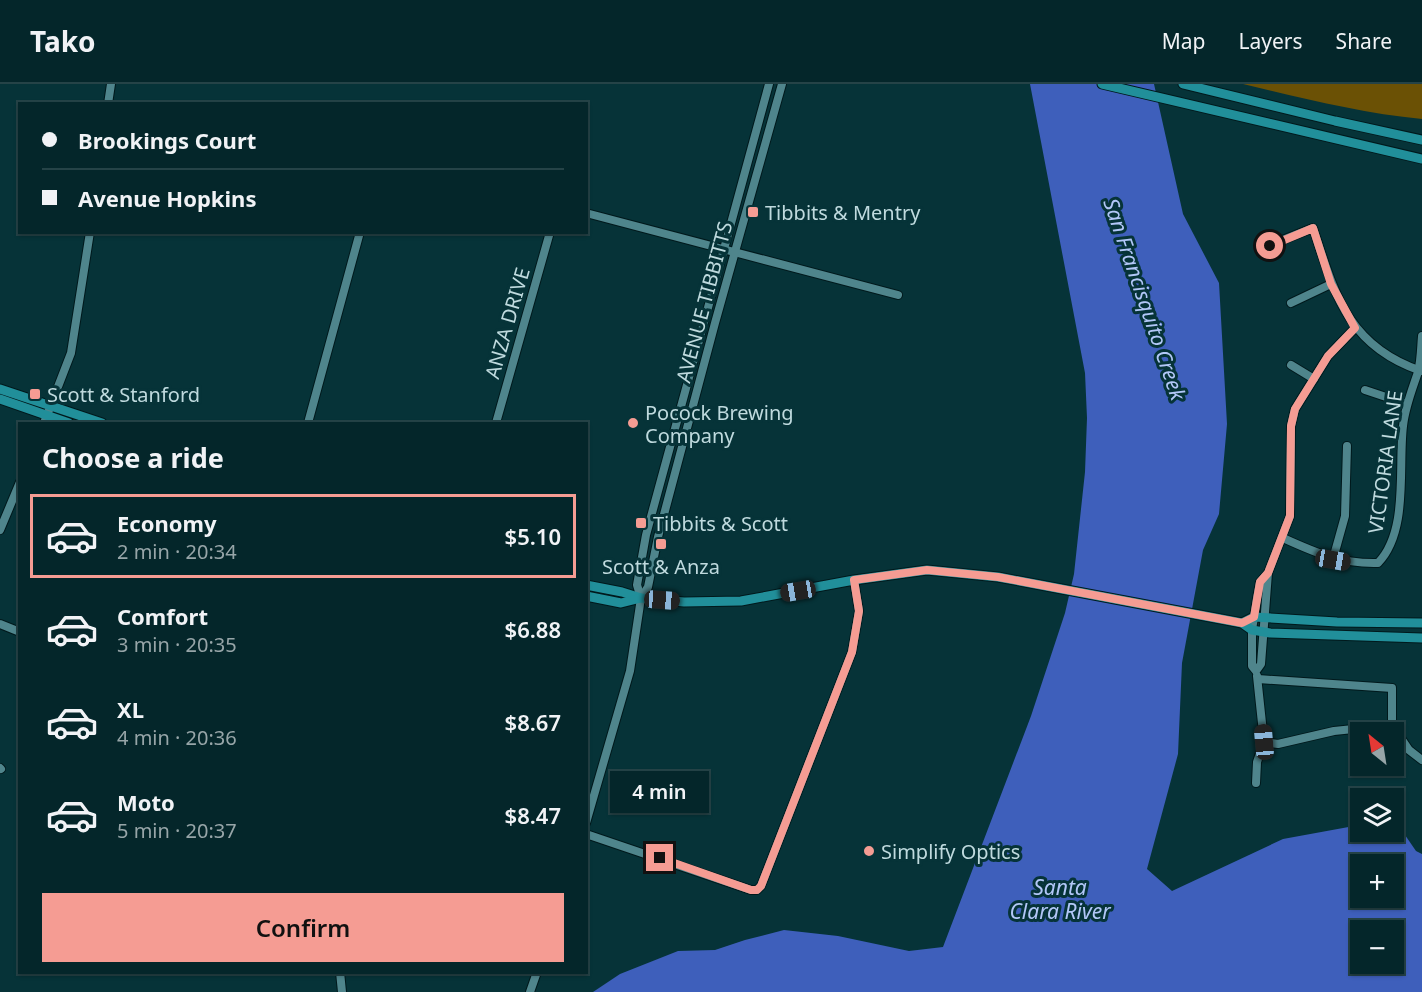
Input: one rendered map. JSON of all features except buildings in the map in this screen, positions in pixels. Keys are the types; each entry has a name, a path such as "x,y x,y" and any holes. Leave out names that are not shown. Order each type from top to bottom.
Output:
{"main road":[{"path":"1102,84 1422,159"},
{"path":"1183,84 1335,122 1422,140"},
{"path":"0,389 99,422"},
{"path":"0,399 46,419 63,422"},
{"path":"588,585 641,598 684,602 741,601 854,580 927,570 998,577 1058,588 1242,623 1252,630 1263,632 1422,638"},
{"path":"588,596 621,603 641,598"},
{"path":"1242,623 1254,617 1337,622 1422,623"}],"street":[{"path":"108,102 111,84"},
{"name":"AVENUE TIBBITTS","path":"641,598 637,585 646,536 769,84"},
{"name":"AVENUE TIBBITTS","path":"588,816 630,672 641,598 648,587 658,537 734,252 782,84"},
{"path":"588,214 898,295"},
{"path":"1270,246 1313,228 1331,284 1355,328 1380,351 1397,362 1421,371"},
{"path":"46,419 71,353 90,234"},
{"path":"308,422 359,234"},
{"name":"ANZA DRIVE","path":"496,422 549,234"},
{"path":"1291,303 1331,284"},
{"path":"1257,675 1261,664 1268,573 1290,516 1291,426 1295,409 1328,356 1355,328"},
{"name":"VICTORIA LANE","path":"1283,538 1333,560 1358,564 1378,563 1387,554 1399,505 1403,426 1407,404 1421,371 1422,336"},
{"path":"1291,365 1314,379"},
{"path":"1365,390 1407,404"},
{"path":"1333,560 1345,516 1347,446"},
{"path":"0,530 18,487"},
{"path":"1256,783 1257,762 1264,742 1257,675 1252,664 1252,630 1260,582 1268,573"},
{"path":"588,835 751,890 757,890 761,886 852,652 859,611 854,580"},
{"path":"0,624 18,631"},
{"path":"1257,675 1392,688 1392,722"},
{"path":"1264,742 1278,744 1350,729"},
{"path":"1404,743 1409,750 1422,760"},
{"path":"340,974 342,992"},
{"path":"530,992 536,974"}],"shaded area":[{"path":"1243,84 1422,84 1422,119 1354,109"}],"water":[{"name":"Santa Clara River","path":"1030,84 1154,84 1183,214 1219,283 1227,424 1219,514 1203,550 1182,663 1178,754 1147,869 1172,891 1283,839 1350,827 1350,842 1404,842 1405,835 1416,851 1422,854 1422,992 593,992 620,974 678,951 715,950 784,930 838,936 909,951 943,947 1031,716 1065,613 1074,574 1085,472 1087,418 1085,373"}],"place":[{"name":"Tibbits & Mentry","path":"753,212"},
{"name":"Scott & Stanford","path":"35,394"},
{"name":"Pocock Brewing Company","path":"633,423"},
{"name":"Tibbits & Scott","path":"641,523"},
{"name":"Scott & Anza","path":"661,544"},
{"name":"Simplify Optics","path":"869,851"}],"route":[{"path":"660,858 751,890 757,890 761,886 852,652 859,611 854,580 927,570 998,577 1242,623 1254,617 1260,582 1268,573 1290,516 1291,426 1295,409 1328,356 1355,328 1331,284 1313,228 1270,246"}],"water label":[{"name":"San Francisquito Creek","path":"1145,299"}]}
